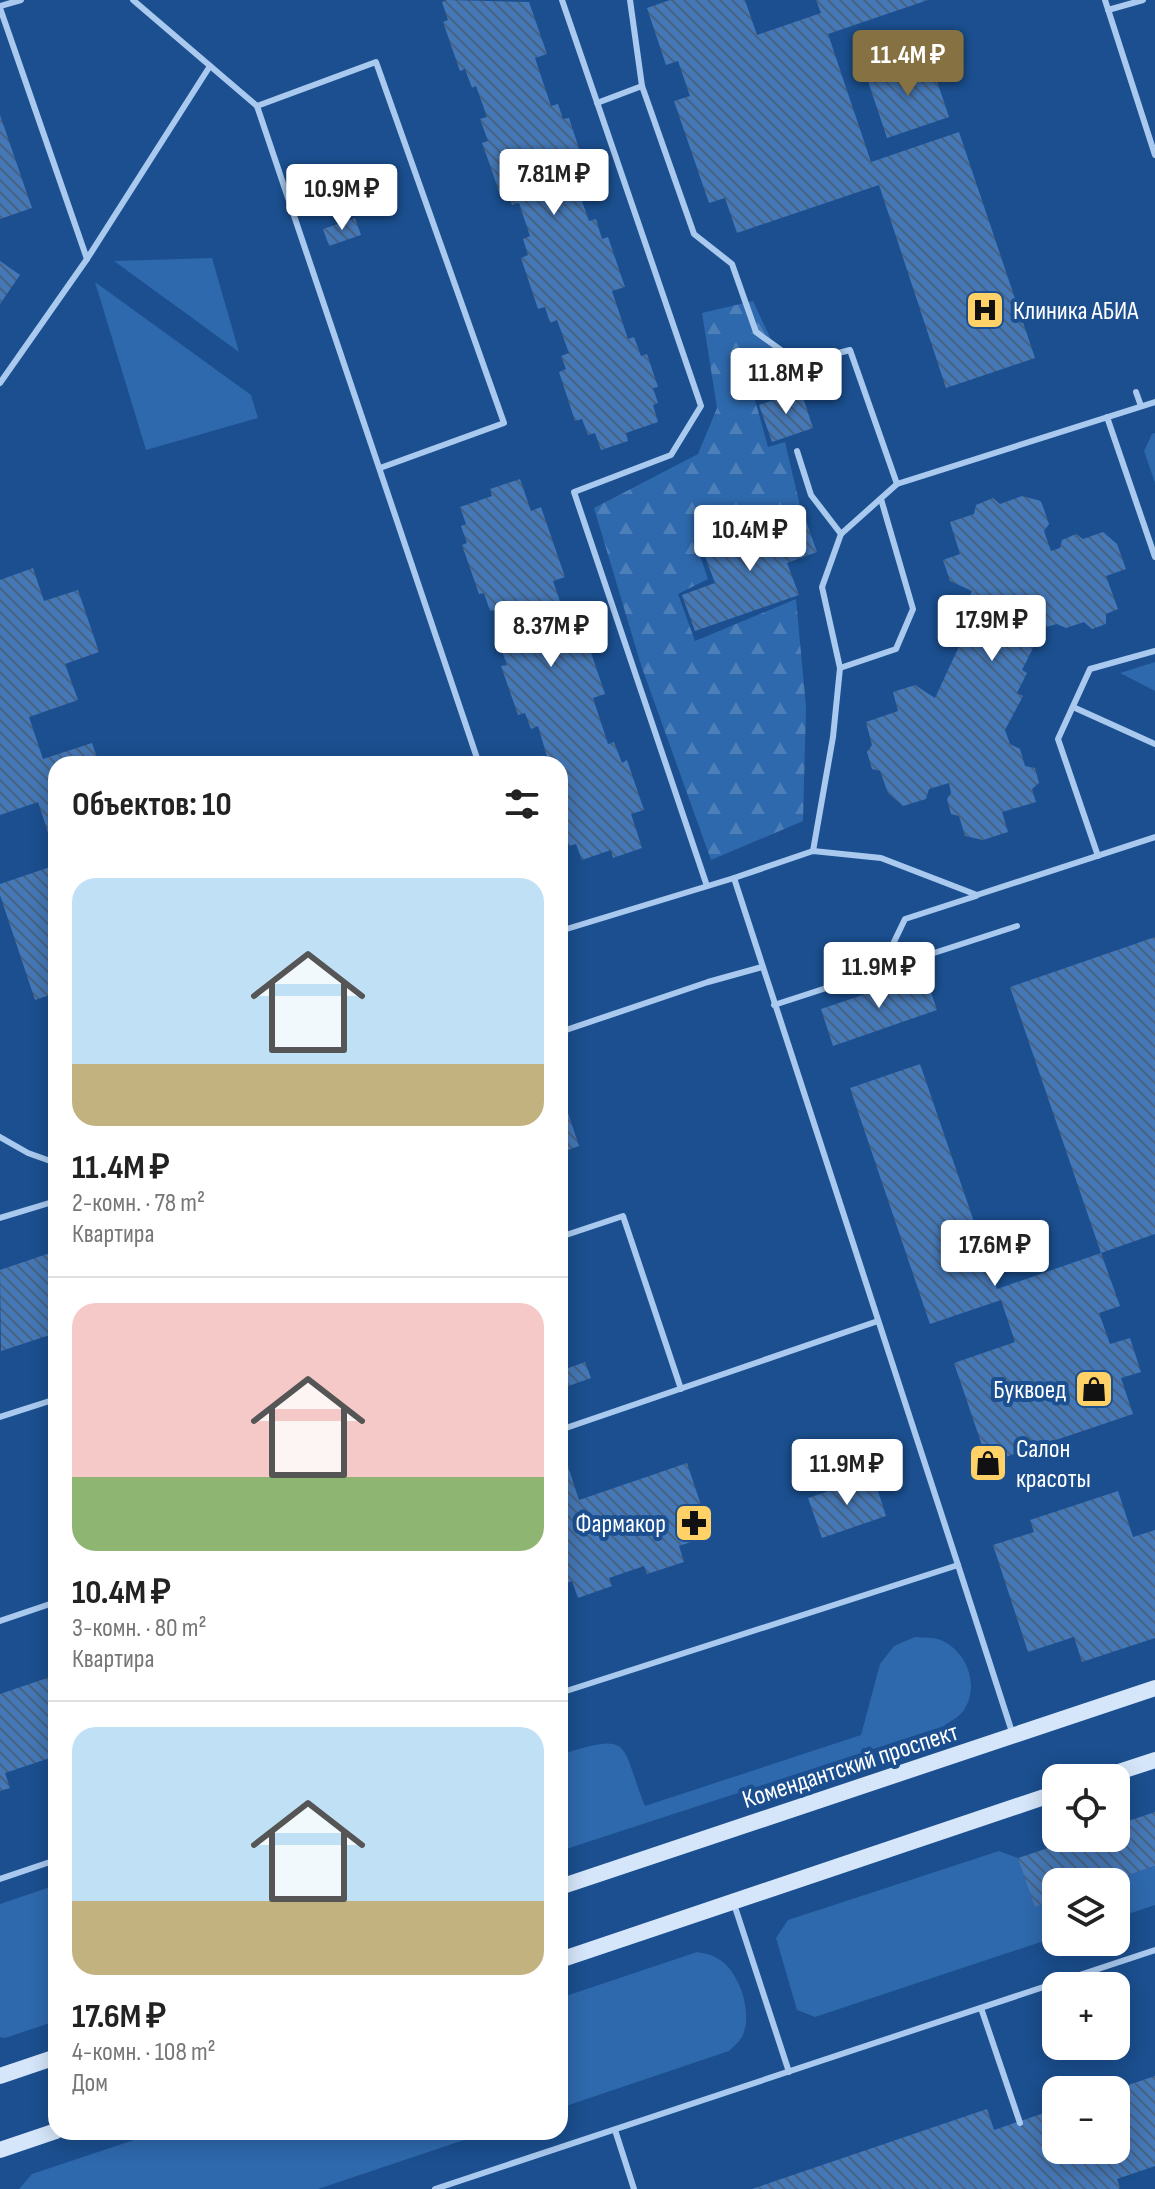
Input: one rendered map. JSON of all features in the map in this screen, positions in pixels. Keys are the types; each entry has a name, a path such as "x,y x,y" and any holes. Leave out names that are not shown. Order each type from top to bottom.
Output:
{"main road":[{"name":"Комендантский проспект","path":"568,1884 1155,1688"},
{"path":"1130,1768 1155,1760"},
{"path":"568,1957 1042,1798"},
{"path":"0,2076 48,2060"},
{"path":"0,2150 48,2134"}],"lane":[{"path":"21,0 0,7 87,259"},
{"path":"133,0 257,106 476,756"},
{"path":"562,0 701,406 671,455 574,492 707,886"},
{"path":"630,0 642,86 694,234 732,264 756,332 799,363 850,350 897,484"},
{"path":"1105,0 1155,155"},
{"path":"1108,10 1143,0"},
{"path":"257,106 376,62 504,423 380,468"},
{"path":"0,383 87,259 210,66"},
{"path":"597,103 642,86"},
{"path":"1136,392 1141,406"},
{"path":"813,851 833,737 840,668 822,587 841,534 897,484 1155,402"},
{"path":"1107,417 1155,557"},
{"path":"797,451 811,495 841,534"},
{"path":"840,668 896,649 913,609 881,499"},
{"path":"1098,856 1058,739 1090,669 1155,651"},
{"path":"1073,707 1155,744"},
{"path":"880,971 905,919 1155,837"},
{"path":"568,929 813,851 881,858 977,895"},
{"path":"734,878 1013,1736"},
{"path":"774,1005 1017,926"},
{"path":"568,1029 762,967"},
{"path":"0,1137 48,1160"},
{"path":"0,1218 48,1203"},
{"path":"568,1234 623,1216 681,1389"},
{"path":"568,1427 878,1321"},
{"path":"0,1417 48,1402"},
{"path":"568,1690 958,1565"},
{"path":"0,1621 48,1605"},
{"path":"0,1879 48,1863"},
{"path":"733,1901 789,2072"},
{"path":"435,2189 1155,1950"},
{"path":"981,2008 1020,2123"},
{"path":"615,2130 634,2189"}],"green space":[{"path":"212,258 239,352 114,261"},
{"path":"95,282 251,395 258,418 146,450"},
{"path":"753,301 793,387 755,400 768,447 785,442 800,506 696,544 708,579 678,594 695,641 796,599 806,707 803,821 711,860 641,665 594,508 698,454 717,408 702,313"},
{"path":"1155,433 1155,483 1144,451"},
{"path":"1155,662 1155,691 1120,673"},
{"path":"915,1637 938,1639 958,1652 971,1680 969,1700 962,1712 944,1726 568,1848 568,1753 601,1744 621,1748 627,1756 645,1806 861,1735 880,1664 894,1646"},
{"path":"999,1851 1018,1858 1042,1885 1042,1942 815,2017 797,2010 776,1938 788,1920"},
{"path":"1155,1866 1155,1905 1130,1913 1130,1875"},
{"path":"48,1888 48,2024 5,2038 0,2037 0,1904"},
{"path":"697,1952 713,1956 731,1971 745,2004 745,2027 742,2037 729,2051 568,2105 568,1995"},
{"path":"134,2140 464,2140 318,2189 19,2189 32,2174"}],"building":[{"path":"670,0 745,0 757,35 821,13 816,0 928,0 828,34 871,162 959,132 1035,358 946,388 879,185 737,233 725,198 709,203 674,101 690,96 678,61 666,65 647,8"},
{"path":"442,2 529,2 547,54 535,58 551,106 558,104 563,119 569,118 586,170 573,175 589,221 596,219 602,239 608,237 625,287 612,291 628,339 634,337 641,356 647,354 658,387 653,388 658,403 653,405 658,422 626,433 628,441 601,450 595,433 588,435 582,419 575,421 559,372 566,369 561,356 569,353 557,320 550,323 545,307 538,309 521,258 528,255 523,239 530,236 519,203 512,205 506,189 499,192 482,143 488,141 480,119 487,117 476,86 472,88 465,69 460,71 443,22 448,20"},
{"path":"929,57 949,117 887,138 867,78"},
{"path":"0,115 32,208 0,219"},
{"path":"355,218 361,235 329,246 323,229"},
{"path":"0,261 20,275 0,304"},
{"path":"801,391 813,428 772,442 759,405"},
{"path":"520,479 531,511 541,507 565,577 553,581 570,630 577,628 582,643 587,641 605,694 593,698 608,744 614,742 622,763 627,760 644,810 631,814 642,848 613,858 611,850 582,860 576,844 569,846 568,756 547,756 538,726 531,729 525,713 518,715 501,666 507,665 499,643 506,641 495,610 490,611 484,593 479,594 462,545 467,543 461,526 466,524 460,507 492,496 490,489"},
{"path":"1022,496 1041,501 1049,524 1044,531 1051,551 1060,548 1062,540 1076,534 1083,539 1103,532 1117,544 1126,569 1106,576 1118,609 1106,614 1106,624 1092,629 1084,622 1066,628 1057,624 1043,628 1022,670 1027,673 1017,693 1023,696 1005,730 1010,744 1020,749 1025,766 1035,768 1039,783 1032,789 1036,802 1002,812 1008,832 983,840 965,836 959,816 951,814 947,799 951,793 949,783 929,789 926,799 903,806 888,793 880,771 872,769 867,752 872,745 866,722 898,711 893,692 915,685 935,698 962,640 951,635 972,591 950,581 943,560 960,554 950,522 974,514 976,505 993,498 1000,504"},
{"path":"804,515 817,552 787,563 799,595 695,631 682,595 715,583 703,551"},
{"path":"33,568 44,601 78,590 99,652 65,664 78,700 29,717 43,759 48,757 48,833 38,802 0,815 0,580"},
{"path":"92,743 96,756 52,756"},
{"path":"48,868 48,996 35,1000 0,895 0,884"},
{"path":"1155,937 1155,1234 1101,1253 1010,987"},
{"path":"925,974 937,1010 833,1046 821,1009"},
{"path":"920,1064 997,1289 1101,1253 1120,1306 1099,1313 1110,1344 1130,1338 1141,1372 1121,1378 1133,1414 988,1463 954,1363 1015,1342 1001,1300 930,1324 850,1088"},
{"path":"568,1113 579,1146 568,1150"},
{"path":"48,1254 48,1336 1,1351 0,1270"},
{"path":"585,1362 591,1378 568,1386 568,1368"},
{"path":"687,1463 711,1535 679,1546 684,1562 647,1574 644,1566 609,1578 612,1586 578,1598 572,1581 568,1583 568,1466 579,1500"},
{"path":"873,1476 886,1516 822,1538 808,1498"},
{"path":"1118,1491 1133,1537 1155,1530 1155,1638 1082,1662 1074,1637 1028,1652 993,1545 1034,1532 1030,1520"},
{"path":"48,1678 48,1759 5,1773 10,1788 0,1791 0,1694"},
{"path":"1155,1812 1155,1866 1130,1875 1130,1868 1042,1868 1042,1905 1035,1907 1018,1858 1042,1850 1130,1852 1130,1820"},
{"path":"1155,2076 1155,2166 1117,2179 1118,2189 752,2189 987,2109 994,2130 1042,2114 1042,2164 1130,2164 1130,2084"}],"place":[{"name":"Клиника АБИА","path":"985,310"},
{"name":"Буквоед","path":"1094,1389"},
{"name":"Салон красоты","path":"988,1463"},
{"name":"Фармакор","path":"694,1523"}]}
